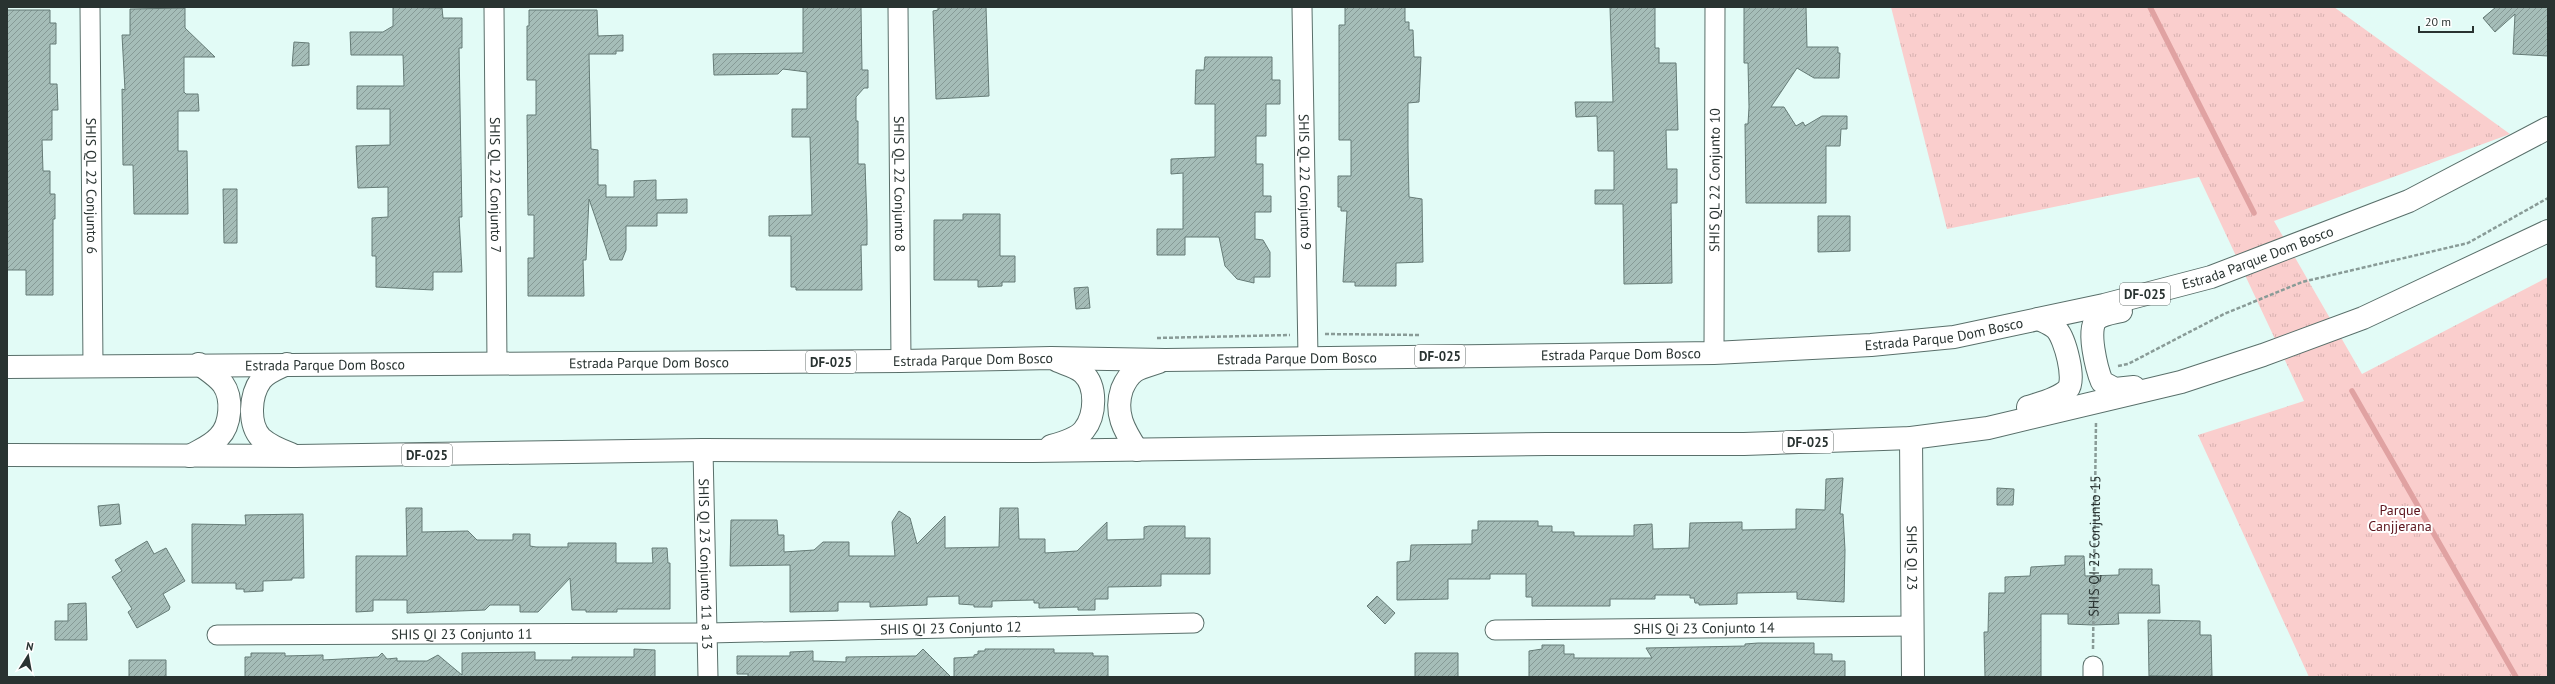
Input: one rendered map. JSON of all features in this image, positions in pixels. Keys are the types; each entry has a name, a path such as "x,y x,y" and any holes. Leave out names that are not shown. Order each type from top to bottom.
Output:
{"main road":[{"name":"Estrada Parque Dom Bosco","path":"7,367 199,364 901,361 1051,358 1165,360 1714,353 1872,345 1954,337 2104,305 2211,277 2409,201 2548,128"},
{"name":"DF-025","path":"7,455 296,456 703,450 1033,451 1744,444 1911,438 1988,428 2181,382 2263,355 2363,318 2548,231"},
{"path":"2181,382 2116,389 2102,382 2091,331 2095,320 2101,316 2170,300 2211,277"},
{"path":"1988,428 2020,410 2060,394 2068,389 2072,382 2061,336 2050,324 2039,319"},
{"path":"1033,451 1073,439 1084,430 1091,418 1093,401 1091,382 1082,372 1051,358"},
{"path":"1137,450 1124,430 1119,417 1119,400 1125,382 1135,371 1165,360"},
{"path":"189,456 209,446 220,436 228,422 229,403 224,386 199,364"},
{"path":"287,364 262,380 253,401 253,423 260,437 272,446 296,456"},
{"name":"SHIS QI 23","path":"1911,438 1913,677"}],"street":[{"name":"SHIS QL 22 Conjunto 6","path":"90,7 93,365"},
{"name":"SHIS QL 22 Conjunto 7","path":"494,7 496,363"},
{"name":"SHIS QL 22 Conjunto 8","path":"898,7 901,361"},
{"name":"SHIS QL 22 Conjunto 9","path":"1302,7 1308,358"},
{"name":"SHIS QL 22 Conjunto 10","path":"1714,353 1715,7"},
{"name":"SHIS QI 23 Conjunto 11 a 13","path":"703,450 708,677"},
{"name":"SHIS QI 23 Conjunto 12","path":"708,633 1194,623"},
{"name":"SHIS Qi 23 Conjunto 14","path":"1495,630 1913,626"},
{"name":"SHIS QI 23 Conjunto 11","path":"217,635 708,633"}],"path":[{"path":"2098,368 2128,364 2224,314 2302,282 2468,243 2548,198"},
{"name":"SHIS QI 23 Conjunto 15","path":"2093,671 2096,415"}],"green space":[{"name":"Parque Canjjerana","path":"1891,7 2334,7 2510,134 2274,221 2362,374 2548,277 2548,677 2309,677 2198,435 2304,401 2199,177 1947,229"}],"building":[{"path":"393,7 442,8 443,18 462,18 462,48 459,48 462,217 459,217 462,272 433,272 433,290 376,287 376,256 372,256 372,218 388,217 388,187 358,188 356,146 390,145 390,109 357,109 357,86 404,86 403,55 351,55 350,32 383,32 393,26"},
{"path":"803,7 861,7 862,70 868,70 868,88 864,88 856,97 856,121 858,121 858,164 865,164 867,221 867,245 861,245 862,290 796,290 796,287 791,287 791,236 769,236 769,216 812,215 810,137 792,137 792,109 807,109 807,72 783,69 778,74 714,75 713,54 803,53"},
{"path":"938,7 986,7 989,96 936,99 933,11 938,10"},
{"path":"1345,7 1405,7 1405,22 1409,22 1409,30 1413,30 1414,57 1421,57 1419,102 1408,103 1408,148 1409,197 1422,199 1423,262 1396,263 1396,286 1355,286 1355,282 1343,282 1347,211 1341,211 1341,207 1338,207 1338,176 1351,176 1351,140 1339,140 1339,25 1345,25"},
{"path":"1610,7 1655,7 1655,48 1659,48 1659,63 1676,63 1678,130 1666,130 1667,169 1677,169 1677,203 1671,203 1672,283 1624,284 1623,204 1595,204 1595,190 1614,190 1614,151 1598,151 1597,116 1576,117 1575,102 1613,102"},
{"path":"1744,7 1806,7 1807,47 1838,47 1838,53 1840,53 1839,78 1814,78 1797,68 1771,107 1784,107 1796,126 1803,122 1805,126 1822,116 1847,116 1847,129 1841,129 1840,146 1826,146 1826,203 1746,203 1745,124 1748,124 1749,107 1748,63 1744,63"},
{"path":"2496,7 2548,7 2548,56 2513,54 2515,14 2495,32 2483,18"},
{"path":"185,8 185,28 215,57 184,57 184,92 186,94 198,94 199,111 178,111 178,151 187,151 188,214 134,214 133,165 123,165 122,89 125,90 122,35 130,35 130,9"},
{"path":"7,10 50,10 50,23 56,23 56,44 50,44 50,84 57,84 58,110 52,110 52,140 42,140 43,171 50,171 50,194 55,194 55,219 53,219 53,295 26,295 26,270 7,270"},
{"path":"529,10 597,10 598,36 623,35 623,51 616,51 616,54 589,54 591,149 598,150 598,185 606,185 606,197 634,197 634,181 656,180 656,200 687,199 687,213 657,213 657,226 626,226 626,250 622,260 610,260 589,199 586,260 583,260 584,296 528,296 528,258 534,258 534,215 528,215 527,115 536,115 536,80 527,80 527,26 529,26"},
{"path":"294,42 309,43 309,65 292,66"},
{"path":"1205,57 1272,57 1272,80 1280,80 1280,104 1266,104 1266,136 1256,136 1256,164 1263,164 1263,196 1271,196 1271,212 1255,212 1255,239 1263,240 1270,252 1270,277 1254,277 1254,283 1237,279 1225,266 1219,237 1185,237 1185,255 1157,255 1157,229 1183,229 1183,173 1171,174 1171,159 1215,157 1215,104 1195,104 1196,70 1204,70"},
{"path":"223,189 237,189 237,243 224,243"},
{"path":"963,214 1000,214 1000,256 1015,256 1015,282 1002,282 1002,286 978,287 978,280 934,280 934,220 963,220"},
{"path":"1818,216 1850,216 1850,251 1818,252"},
{"path":"1088,287 1090,308 1076,309 1074,288"},
{"path":"1843,478 1840,514 1843,514 1845,550 1844,602 1797,599 1797,592 1737,593 1737,604 1699,605 1699,603 1695,603 1694,598 1690,598 1690,595 1655,595 1655,599 1610,599 1610,606 1532,606 1532,597 1526,597 1526,574 1490,574 1490,579 1448,579 1448,599 1397,600 1397,562 1410,561 1411,545 1472,544 1472,530 1478,530 1478,521 1538,521 1538,526 1552,526 1552,532 1574,532 1574,536 1634,536 1634,525 1652,524 1653,549 1689,548 1690,523 1742,522 1742,530 1796,529 1796,509 1825,510 1826,479"},
{"path":"1997,488 2014,489 2013,505 1997,505"},
{"path":"119,504 121,524 100,526 98,506"},
{"path":"406,508 422,508 422,532 468,531 477,540 513,540 513,534 530,534 530,546 536,547 568,547 568,543 616,543 616,563 653,563 652,548 667,548 668,563 670,563 670,609 617,609 617,612 586,612 586,610 572,610 570,578 538,612 520,612 520,605 490,605 485,610 407,613 407,600 373,600 373,611 356,612 356,556 407,556"},
{"path":"1000,508 1018,508 1019,539 1045,539 1045,553 1077,551 1107,522 1107,540 1144,539 1144,527 1149,526 1185,526 1185,538 1210,538 1210,574 1161,574 1161,586 1108,587 1108,599 1095,599 1095,610 1078,610 1078,607 1039,608 1039,603 1034,603 1034,600 992,601 992,607 974,607 974,605 959,604 959,596 927,597 927,605 870,607 870,602 838,602 838,611 790,612 790,565 730,566 731,520 777,520 778,535 784,535 784,552 814,550 823,542 849,542 849,556 895,556 892,522 899,511 910,518 917,544 945,516 945,548 999,547"},
{"path":"303,514 304,578 263,581 263,591 244,592 244,589 236,589 236,583 192,583 192,524 246,525 245,515"},
{"path":"147,541 154,554 166,548 185,581 163,594 170,607 169,610 137,628 128,612 132,609 112,577 122,571 115,560"},
{"path":"2065,556 2084,556 2085,576 2119,575 2119,569 2152,569 2152,585 2159,585 2160,613 2118,613 2119,624 2093,625 2068,624 2068,614 2041,614 2041,677 1985,677 1984,632 1988,632 1989,593 2005,593 2005,577 2030,576 2031,567 2065,565"},
{"path":"1377,596 1395,613 1385,624 1367,606"},
{"path":"86,603 87,640 55,640 55,621 68,621 68,604"},
{"path":"2148,620 2200,621 2200,635 2211,635 2212,677 2149,676"},
{"path":"1814,643 1814,654 1832,654 1832,661 1845,661 1845,677 1529,677 1529,651 1542,649 1542,645 1564,645 1564,654 1574,654 1574,658 1652,658 1646,648 1745,646 1745,644"},
{"path":"634,649 655,650 655,677 245,677 245,657 251,657 251,653 285,653 285,656 323,655 323,660 378,657 382,653 387,659 397,658 397,661 427,661 438,655 462,675 462,653 535,652 535,660 572,660 572,657 634,657"},
{"path":"923,649 951,677 748,677 748,674 737,674 737,656 790,656 790,652 813,651 813,661 846,662 846,657 916,656"},
{"path":"985,649 1054,649 1054,653 1093,653 1093,656 1108,656 1108,677 954,677 954,658 974,657 974,655 978,654 978,651 985,651"},
{"path":"1415,653 1458,653 1458,677 1415,677"},
{"path":"129,660 166,660 166,677 129,677"}],"waterway":[{"path":"2150,7 2254,213"},
{"path":"2352,391 2516,677"}]}
